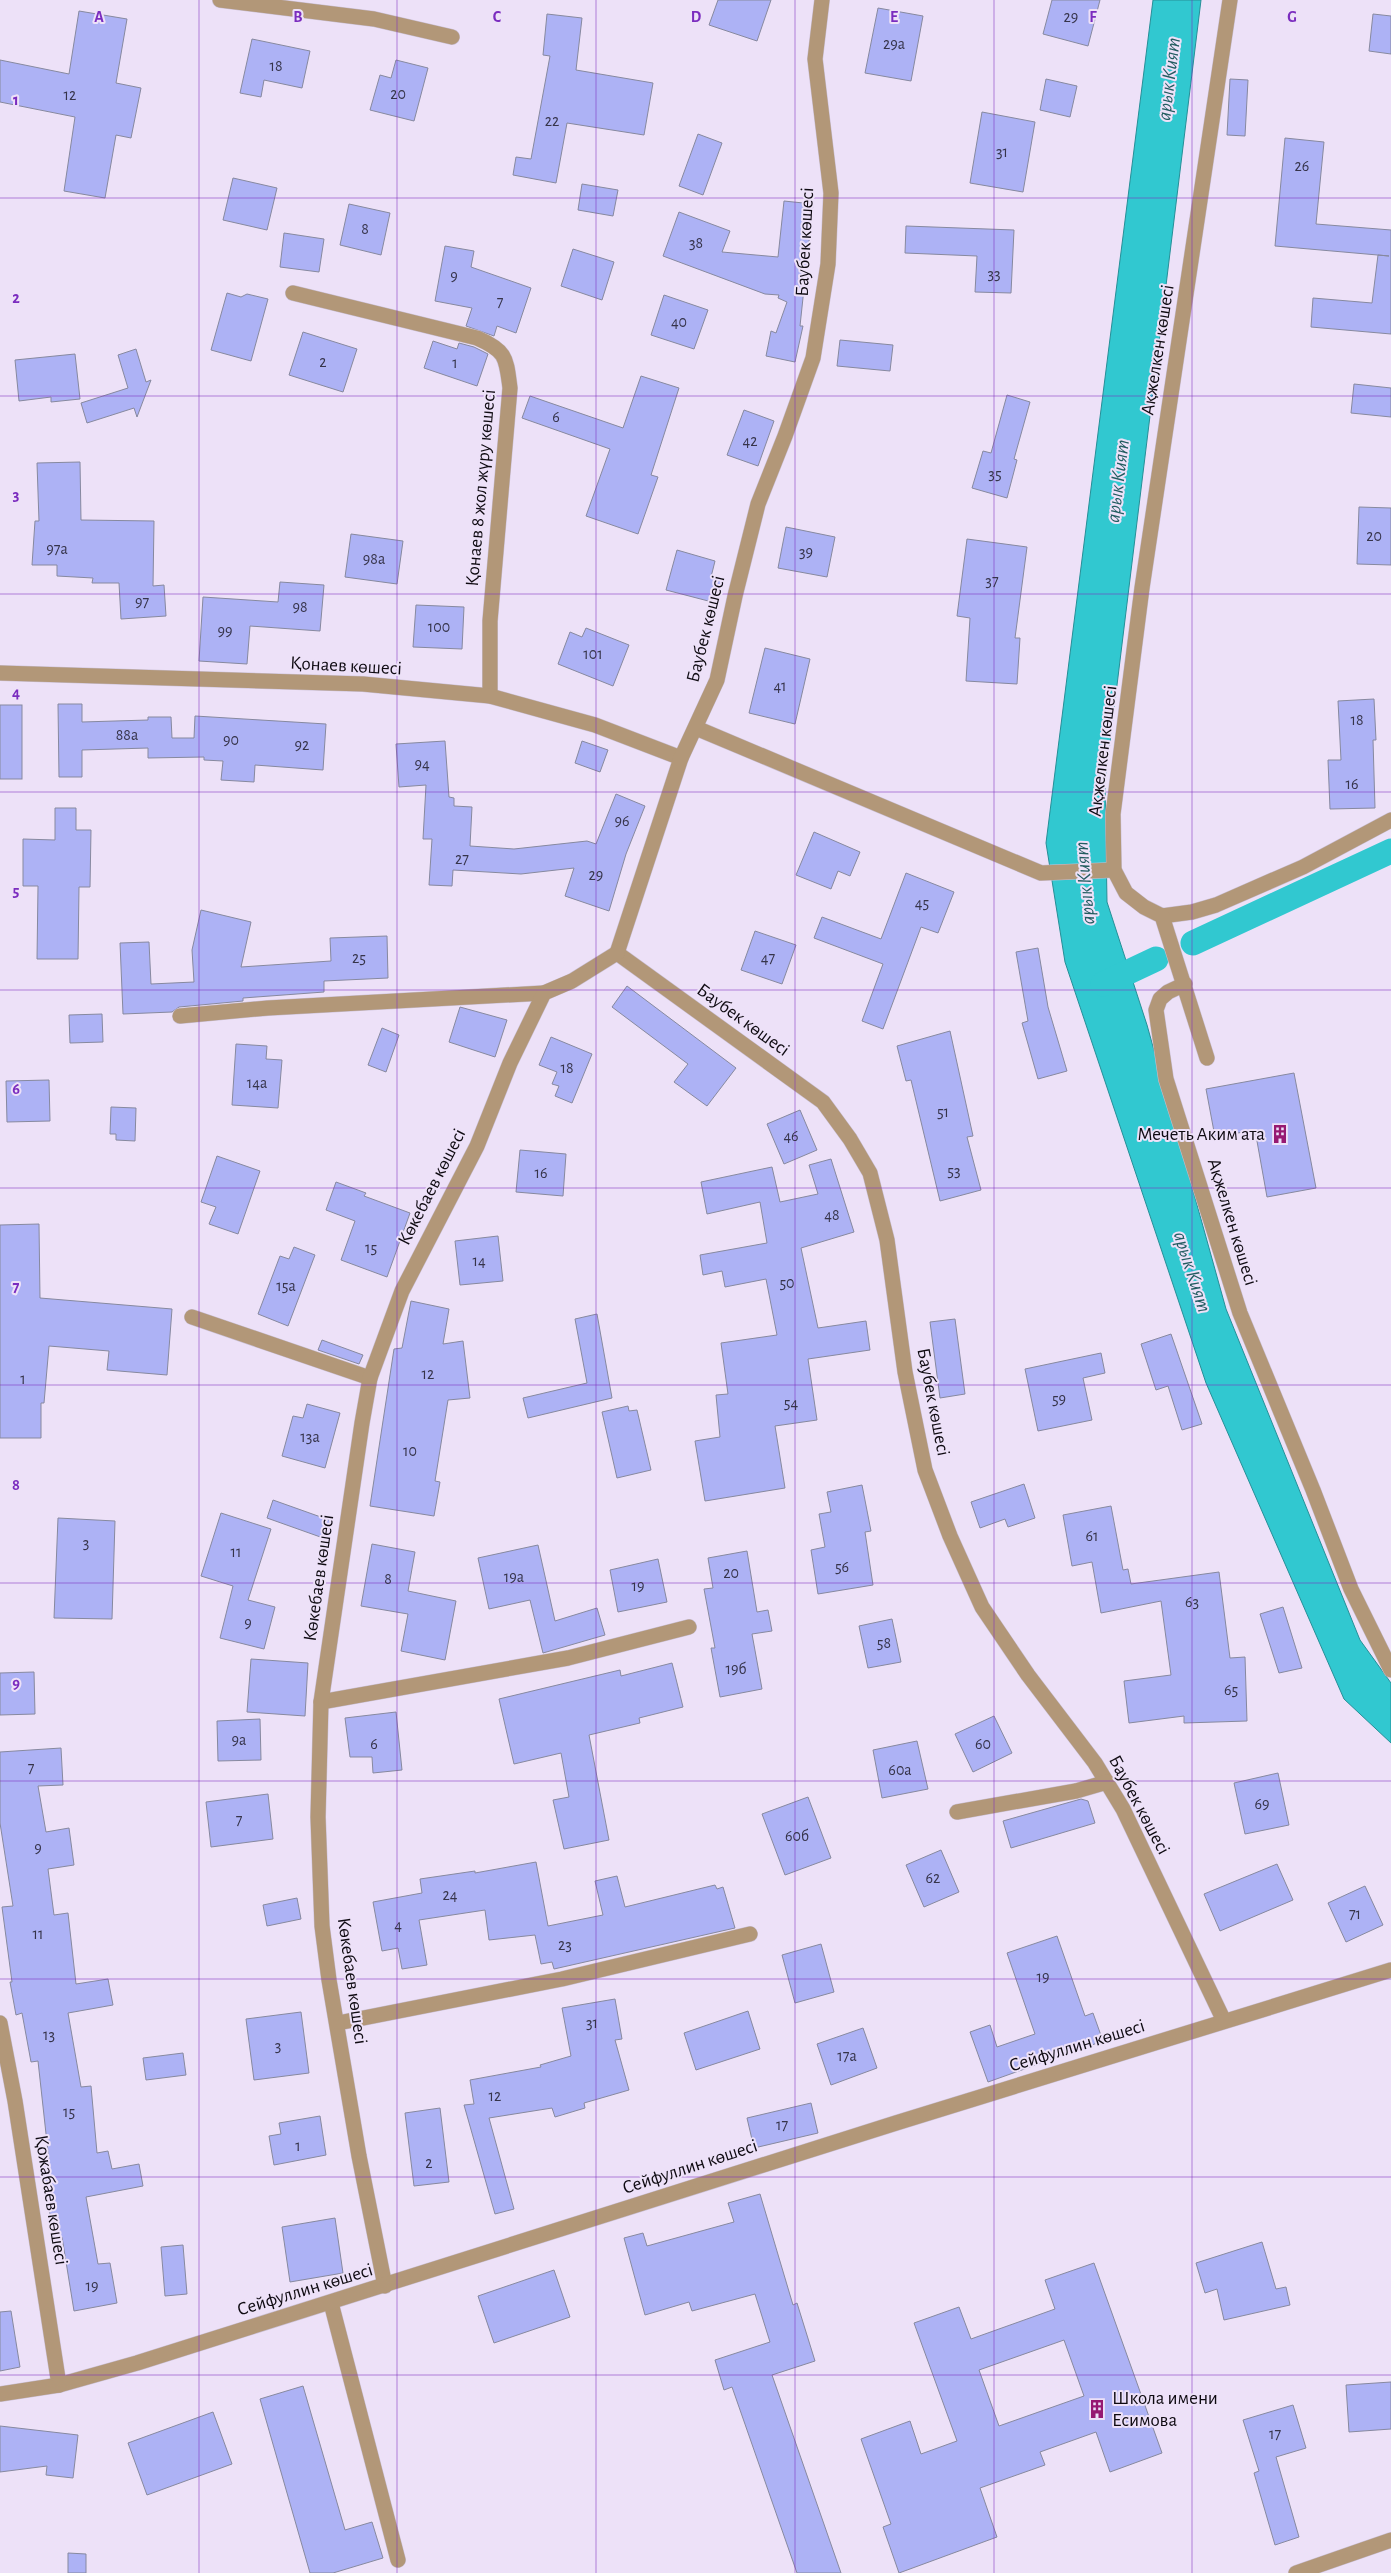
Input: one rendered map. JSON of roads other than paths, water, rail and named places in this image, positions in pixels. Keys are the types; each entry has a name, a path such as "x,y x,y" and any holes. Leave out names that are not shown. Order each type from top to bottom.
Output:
{"street":[{"path":"220,0 374,19 452,37"},
{"name":"Баубек көшесі","path":"822,0 814,59 831,193 828,264 812,358 785,436 758,504 735,596 717,680 696,728 680,758 617,953 823,1102 850,1139 870,1173 887,1240 905,1372 925,1470 950,1536 982,1607 1028,1676 1095,1763 1123,1809 1224,2021"},
{"name":"Ақжелкен көшесі","path":"1162,916 1144,907 1126,893 1112,871 1113,814 1142,588 1230,0"},
{"name":"Қонаев 8 жол жүру көшесі","path":"293,293 478,338 494,345 502,352 510,388 490,621 490,696"},
{"name":"Қонаев көшесі","path":"0,673 363,684 490,696 595,726 680,758"},
{"path":"696,728 1041,873 1112,871"},
{"path":"1207,1058 1162,916 1192,912 1216,905 1303,867 1391,820"},
{"path":"180,1016 268,1008 544,993 572,980 617,953"},
{"name":"Ақжелкен көшесі","path":"1185,984 1168,992 1160,999 1156,1010 1166,1079 1240,1313 1313,1490 1351,1589 1391,1670"},
{"name":"Көкебаев көшесі","path":"385,2286 359,2156 322,1926 318,1817 321,1702 370,1378 402,1291 477,1146 510,1063 544,993"},
{"path":"192,1317 370,1378"},
{"path":"321,1702 568,1658 689,1627"},
{"path":"958,1812 1076,1791 1107,1782"},
{"path":"338,2023 562,1979 750,1934"},
{"name":"Сейфуллин көшесі","path":"0,2394 59,2385 137,2363 1391,1970"},
{"name":"Қожабаев көшесі","path":"0,2023 15,2101 59,2385"},
{"path":"331,2303 398,2560"},
{"path":"1296,2573 1318,2570 1391,2540"}],"water":[{"name":"арык Кият","path":"1153,0 1201,0 1105,783 1107,902 1147,1025 1226,1309 1360,1640 1391,1683 1391,1743 1344,1699 1206,1383 1065,962 1046,843"}],"waterway":[{"path":"1193,943 1391,851"},
{"path":"1103,984 1156,959"}],"place":[{"name":"Мечеть Аким ата","path":"1280,1134"},
{"name":"Школа имени Есимова","path":"1097,2409"}]}
